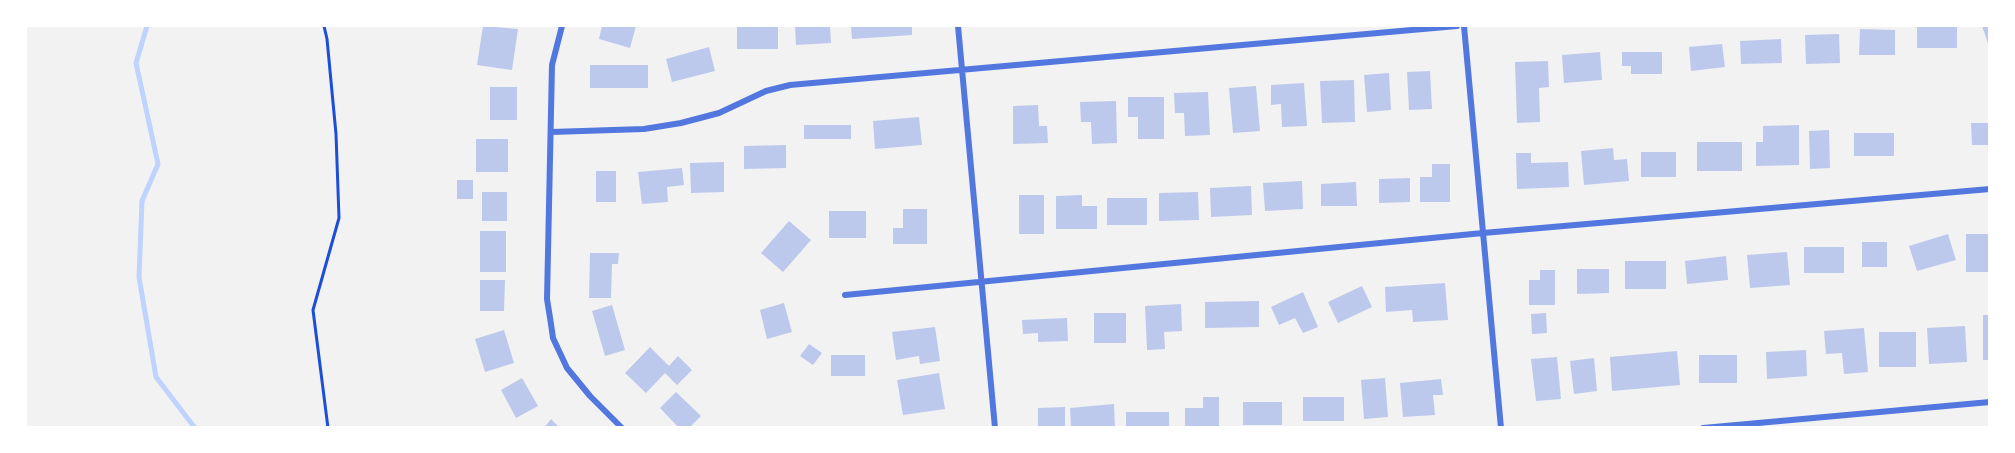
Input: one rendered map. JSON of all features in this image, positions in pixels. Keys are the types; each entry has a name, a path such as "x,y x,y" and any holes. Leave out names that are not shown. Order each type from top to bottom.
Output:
{"street":[{"path":"562,26 552,65 547,299 553,338 567,368 590,396 622,428"},
{"path":"958,26 995,428"},
{"path":"552,132 644,129 681,123 719,113 766,91 790,85 1457,26"},
{"path":"1464,26 1501,428"},
{"path":"845,295 1483,233 1989,189"},
{"path":"1703,428 1989,402"}],"path":[{"path":"324,26 336,134 339,218 313,310 328,428"}],"building":[{"path":"483,26 518,29 512,70 477,65"},
{"path":"602,26 636,26 630,48 599,39"},
{"path":"737,26 778,26 778,49 737,49"},
{"path":"795,26 830,26 831,43 796,45"},
{"path":"851,26 912,26 912,35 852,39"},
{"path":"1917,26 1957,26 1957,48 1917,48"},
{"path":"1982,26 1990,26 1990,46 1989,46"},
{"path":"1860,29 1895,30 1895,55 1859,55"},
{"path":"1839,34 1840,63 1806,64 1805,35"},
{"path":"1781,39 1782,63 1741,64 1740,41"},
{"path":"1722,44 1725,67 1691,71 1689,47"},
{"path":"709,47 715,71 672,82 666,59"},
{"path":"1600,52 1602,80 1564,83 1562,55"},
{"path":"1622,52 1662,52 1662,74 1631,74 1631,66 1622,66"},
{"path":"1548,61 1549,87 1539,88 1540,122 1517,123 1515,62"},
{"path":"590,65 648,65 648,88 590,88"},
{"path":"1430,71 1432,109 1409,110 1407,72"},
{"path":"1389,73 1391,110 1367,112 1364,75"},
{"path":"1354,80 1355,122 1322,123 1320,81"},
{"path":"1304,83 1307,126 1282,127 1281,104 1271,105 1271,85"},
{"path":"1256,86 1260,131 1233,133 1229,88"},
{"path":"490,87 517,87 517,120 490,120"},
{"path":"1208,92 1210,135 1185,136 1184,113 1175,113 1174,93"},
{"path":"1128,97 1164,97 1164,139 1138,139 1138,117 1128,117"},
{"path":"1116,101 1117,143 1092,144 1091,122 1081,122 1080,102"},
{"path":"1038,105 1039,126 1047,126 1048,143 1013,144 1013,106"},
{"path":"919,117 922,145 875,149 873,121"},
{"path":"1971,123 1990,123 1990,145 1972,145"},
{"path":"804,125 851,125 851,139 804,139"},
{"path":"1799,125 1799,165 1756,166 1756,142 1763,142 1763,126"},
{"path":"1829,130 1830,168 1810,169 1809,131"},
{"path":"1854,133 1894,133 1894,156 1854,156"},
{"path":"476,139 508,139 508,172 476,172"},
{"path":"1697,142 1742,142 1742,171 1697,171"},
{"path":"786,145 786,168 744,169 744,146"},
{"path":"1613,148 1614,160 1627,159 1629,181 1584,185 1581,151"},
{"path":"1641,152 1676,152 1676,177 1641,177"},
{"path":"1516,153 1531,153 1531,163 1568,162 1569,187 1517,189"},
{"path":"724,162 724,192 691,193 690,163"},
{"path":"1432,164 1450,164 1450,202 1420,202 1420,177 1432,177"},
{"path":"682,168 684,185 667,187 668,202 642,204 638,172"},
{"path":"596,171 616,171 616,202 596,202"},
{"path":"1410,178 1410,202 1379,203 1379,179"},
{"path":"457,180 473,180 473,199 457,199"},
{"path":"1302,181 1303,209 1265,211 1263,183"},
{"path":"1356,182 1357,206 1321,206 1321,184"},
{"path":"1251,186 1252,215 1211,217 1210,188"},
{"path":"482,192 507,192 507,221 482,221"},
{"path":"1198,192 1199,220 1159,221 1159,193"},
{"path":"1019,195 1044,195 1044,234 1019,234"},
{"path":"1082,195 1082,206 1097,206 1097,229 1056,229 1056,196"},
{"path":"1107,198 1147,198 1147,225 1107,225"},
{"path":"903,209 927,209 927,244 893,244 893,228 903,228"},
{"path":"829,211 866,211 866,238 829,238"},
{"path":"789,221 811,240 783,272 761,253"},
{"path":"480,231 506,231 506,272 480,272"},
{"path":"1948,234 1956,260 1917,271 1909,246"},
{"path":"1966,234 1990,234 1990,272 1966,272"},
{"path":"1862,242 1887,242 1887,267 1862,267"},
{"path":"1804,247 1844,247 1844,273 1804,273"},
{"path":"1787,252 1790,285 1750,288 1747,255"},
{"path":"590,253 619,253 618,264 612,264 611,298 589,298"},
{"path":"1726,256 1728,280 1687,284 1685,261"},
{"path":"1625,261 1666,261 1666,289 1625,289"},
{"path":"1577,269 1609,269 1609,293 1577,294"},
{"path":"1540,270 1555,270 1555,305 1529,305 1529,280 1540,280"},
{"path":"480,280 505,280 504,311 480,311"},
{"path":"1445,283 1448,320 1413,322 1412,310 1386,312 1385,287"},
{"path":"1362,286 1372,307 1338,323 1328,302"},
{"path":"1303,292 1318,327 1303,333 1295,318 1279,325 1271,307"},
{"path":"1259,301 1259,327 1205,328 1205,302"},
{"path":"784,303 792,332 767,339 760,310"},
{"path":"1181,304 1182,331 1164,332 1165,349 1147,350 1145,306"},
{"path":"612,305 625,350 605,356 592,311"},
{"path":"1094,313 1126,313 1126,343 1094,343"},
{"path":"1546,313 1547,333 1532,334 1531,314"},
{"path":"1983,315 1990,315 1990,360 1983,360"},
{"path":"1067,318 1068,341 1038,342 1038,333 1023,334 1022,320"},
{"path":"1965,326 1967,362 1929,364 1927,328"},
{"path":"935,327 940,361 920,364 919,356 896,360 892,332"},
{"path":"1864,328 1868,372 1844,374 1842,353 1826,354 1824,331"},
{"path":"504,330 514,363 485,372 475,339"},
{"path":"1879,332 1916,332 1916,367 1879,367"},
{"path":"809,344 822,353 813,365 800,356"},
{"path":"650,347 669,366 678,356 692,370 677,385 665,373 646,393 625,373"},
{"path":"1806,350 1807,376 1767,379 1766,352"},
{"path":"1677,351 1680,385 1612,391 1610,357"},
{"path":"831,355 865,355 865,376 831,376"},
{"path":"1699,355 1737,355 1737,383 1699,383"},
{"path":"1557,357 1561,399 1536,401 1531,359"},
{"path":"1594,358 1597,391 1574,394 1570,361"},
{"path":"939,373 945,409 903,415 897,380"},
{"path":"522,378 538,406 516,418 501,390"},
{"path":"1385,378 1388,417 1364,419 1361,380"},
{"path":"1441,379 1443,395 1433,395 1435,415 1403,417 1400,383"},
{"path":"676,392 701,416 689,428 679,428 660,408"},
{"path":"1203,397 1219,397 1219,428 1185,428 1185,408 1203,408"},
{"path":"1303,397 1344,397 1344,421 1303,421"},
{"path":"1243,402 1282,402 1282,425 1243,425"},
{"path":"1114,404 1115,428 1071,428 1070,408"},
{"path":"1065,407 1065,428 1038,428 1038,408"},
{"path":"1126,412 1169,412 1169,428 1126,428"},
{"path":"551,419 560,428 544,428"}],"waterway":[{"path":"147,26 136,63 158,164 142,201 139,277 156,377 195,428"}]}
